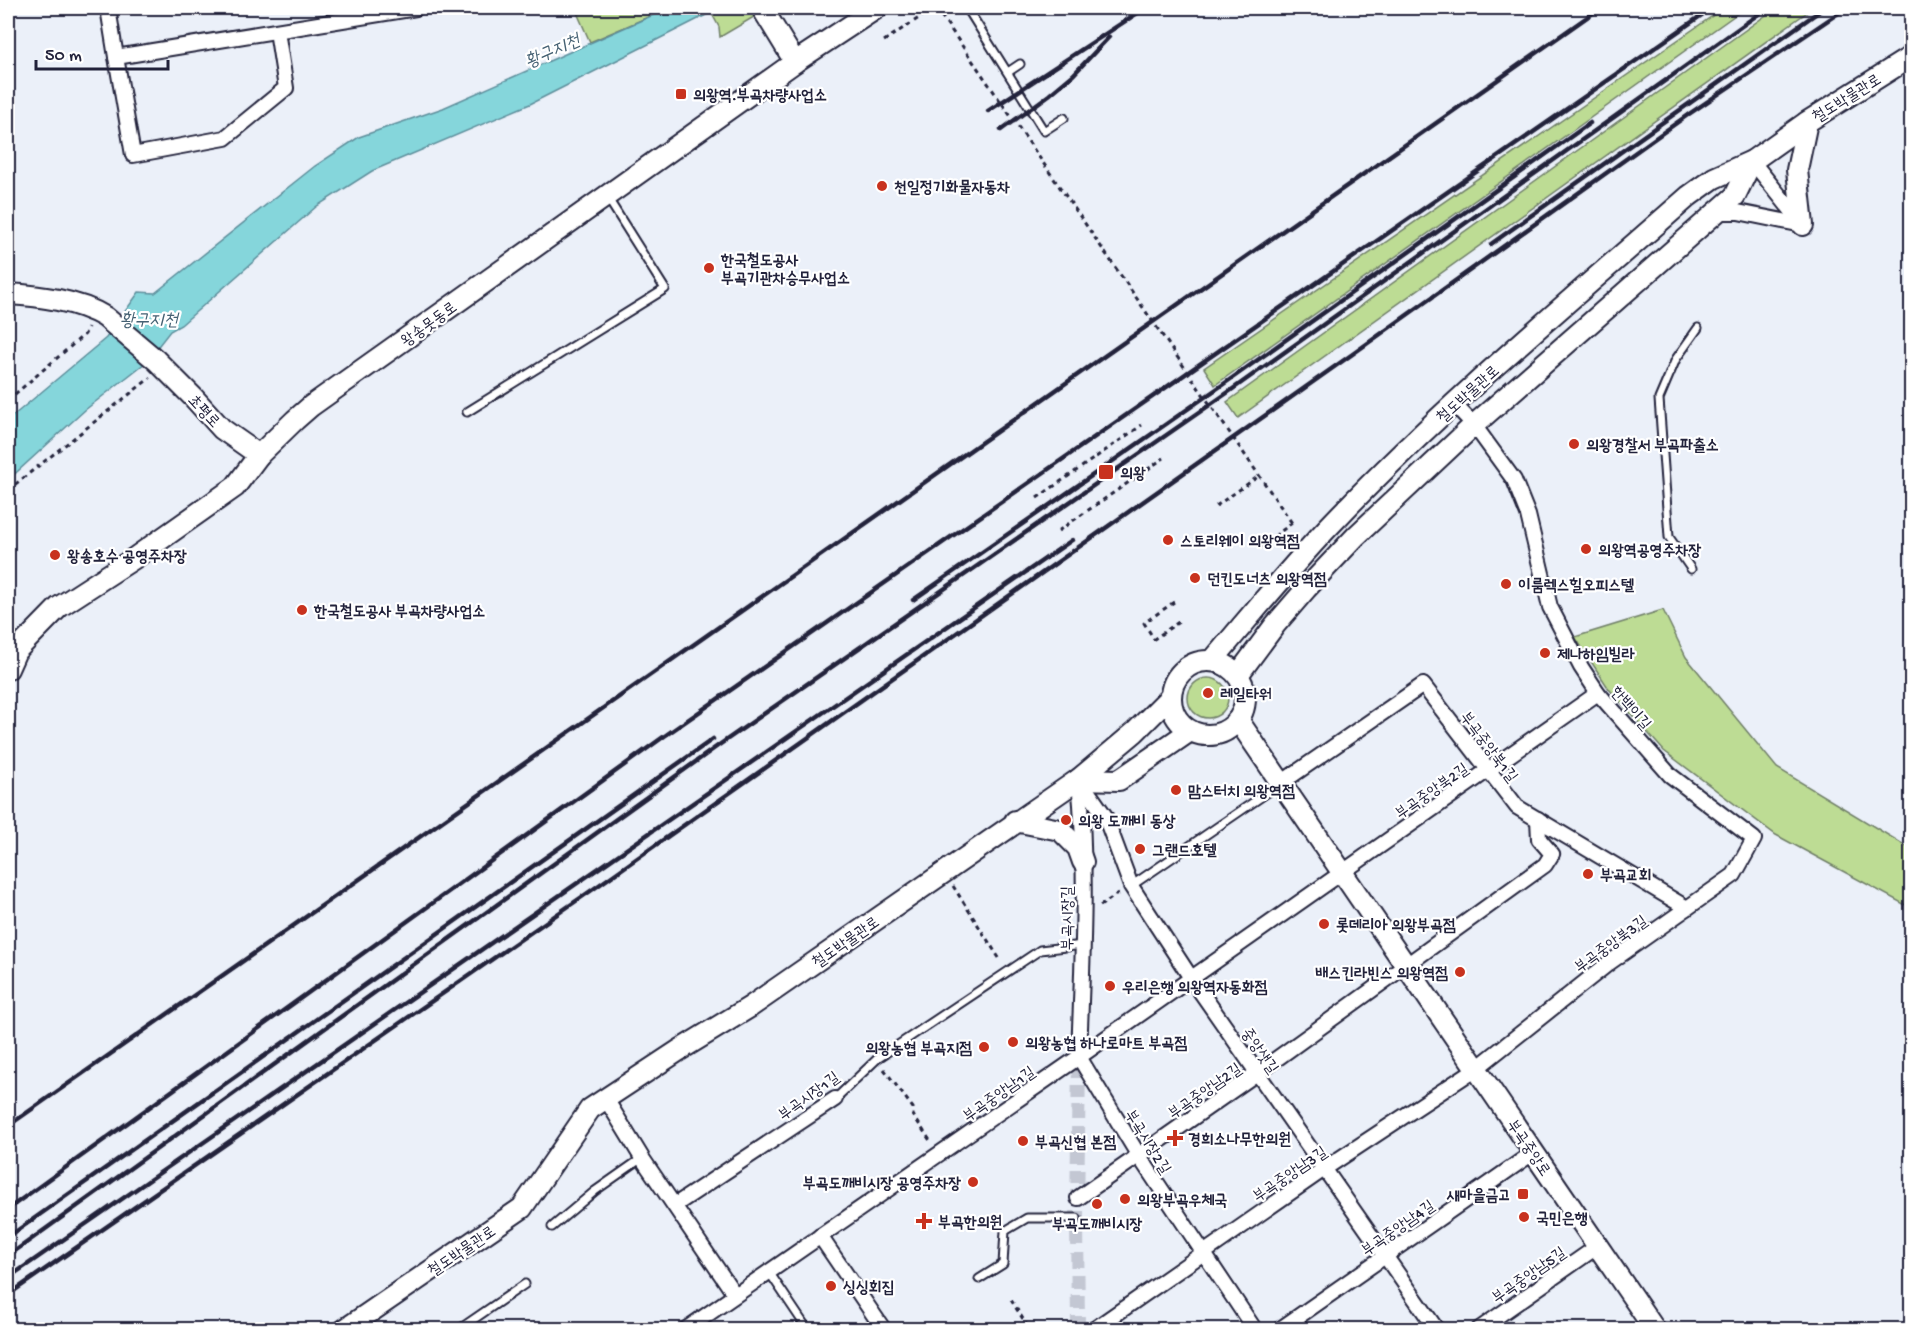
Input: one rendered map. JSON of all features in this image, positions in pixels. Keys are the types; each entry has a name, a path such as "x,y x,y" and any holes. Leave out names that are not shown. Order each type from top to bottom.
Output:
{"street":[{"path":"108,8 133,155 225,138 286,88 277,31"},
{"path":"116,57 416,8"},
{"name":"왕송못동로","path":"8,669 16,651 59,607 235,488 259,455 311,406 795,62 877,8"},
{"path":"764,11 795,62"},
{"name":"철도박물관로","path":"1213,660 1284,576 1339,516 1454,404 1689,196 1714,178 1752,161 1807,122 1911,56"},
{"path":"1804,226 1797,170 1807,122"},
{"path":"1752,161 1804,226"},
{"name":"철도박물관로","path":"1238,675 1275,625 1356,536 1474,425 1735,196 1752,161"},
{"path":"1716,212 1738,212 1804,226"},
{"path":"8,294 42,296 100,314"},
{"name":"초평로","path":"100,314 160,364 222,429 259,455"},
{"name":"한백이길","path":"1454,404 1474,425 1514,480 1528,515 1550,607 1598,693 1670,775 1754,839"},
{"path":"1202,660 1213,660 1230,668 1238,675 1245,703 1238,720 1228,729 1216,734 1202,735 1190,731 1179,722 1170,698 1176,677 1183,669 1202,660"},
{"name":"부곡중앙북1길","path":"1281,783 1423,685 1517,807 1687,908"},
{"name":"부곡중앙북2길","path":"1342,872 1598,693"},
{"name":"철도박물관로","path":"344,1329 522,1208 590,1109 750,1007 1079,778 1135,732 1170,698"},
{"name":"부곡중앙로","path":"1238,720 1655,1329"},
{"path":"1079,778 1119,780 1190,731"},
{"name":"부곡시장길","path":"1079,778 1083,823 1083,945 1079,1057"},
{"name":"중앙샛길","path":"1079,778 1105,816 1131,886 1191,978 1437,1329"},
{"path":"1406,966 1545,865 1551,854 1539,839 1538,819"},
{"path":"1016,821 1060,830 1078,848 1083,862"},
{"name":"부곡중앙북3길","path":"1477,1068 1609,963 1734,875 1754,839"},
{"name":"부곡중앙남1길","path":"685,1329 1342,872"},
{"name":"부곡중앙남2길","path":"1078,1198 1406,966"},
{"name":"부곡시장2길","path":"1079,1057 1139,1156 1255,1329"},
{"name":"부곡중앙남3길","path":"1094,1329 1324,1169 1477,1068"},
{"path":"606,1099 642,1158 735,1295"},
{"name":"부곡시장1길","path":"675,1205 835,1099"},
{"name":"부곡중앙남4길","path":"1279,1329 1533,1152"},
{"path":"820,1236 884,1329"},
{"name":"부곡중앙남5길","path":"1478,1329 1598,1246"}],"lane":[{"path":"967,8 1044,131 1064,118"},
{"path":"1008,72 1020,64"},
{"path":"467,412 665,289 606,195"},
{"path":"1691,569 1669,537 1659,399 1676,359 1698,328"},
{"path":"1131,886 1281,783"},
{"name":"부곡시장1길","path":"835,1099 877,1059 1040,950 1083,945"},
{"path":"552,1227 595,1191 642,1158"},
{"path":"979,1279 1003,1264 1005,1231 1027,1218 1077,1218"},
{"path":"769,1272 808,1329"},
{"path":"458,1329 525,1284"}],"path":[{"path":"884,41 935,8 1292,522 1260,547"},
{"path":"8,400 85,334 100,314"},
{"path":"8,490 160,364"},
{"path":"1037,498 1142,425"},
{"path":"1058,531 1164,458"},
{"path":"1216,506 1259,476"},
{"path":"1174,602 1144,623 1154,639 1180,621"},
{"path":"944,872 1008,972"},
{"path":"1083,917 1131,886"},
{"path":"877,1059 913,1108 913,1115 939,1154"},
{"path":"1011,1300 1030,1329"}],"green space":[{"path":"575,8 669,8 590,42"},
{"path":"720,8 769,8 720,37 719,27 711,12"},
{"path":"1724,8 1745,8 1215,385 1204,368"},
{"path":"1776,8 1813,8 1238,418 1227,402"},
{"path":"1663,610 1686,657 1777,768 1911,849 1911,908 1776,835 1664,751 1609,689 1575,637"},
{"path":"1208,678 1216,679 1222,684 1227,690 1227,706 1222,712 1216,717 1208,718 1200,717 1194,712 1189,706 1188,698 1189,690 1194,684 1200,679"}],"water":[{"name":"황구지천","path":"669,8 720,8 530,104 372,171 317,206 181,325 170,331 145,363 85,410 8,480 8,420 106,338 139,292 155,293 315,166 359,137 443,108"}],"tunnel":[{"path":"1078,1330 1079,1057"}],"railway":[{"path":"988,111 1145,8"},
{"path":"8,1126 1600,8"},
{"path":"8,1209 666,735 1712,8"},
{"path":"8,1256 719,745 1230,391 1767,8"},
{"path":"1491,244 1824,8"},
{"path":"8,1295 592,890 1689,114 1846,8"},
{"path":"1001,130 1073,75 1109,37"},
{"path":"913,600 1228,381 1590,123"},
{"path":"8,1278 1072,540"},
{"path":"8,1237 713,739"}],"place":[{"name":"의왕역.부곡차량사업소","path":"681,94"},
{"name":"천일정기화물자동차","path":"882,186"},
{"name":"한국철도공사 부곡기관차승무사업소","path":"709,268"},
{"name":"의왕경찰서 부곡파출소","path":"1574,444"},
{"name":"의왕","path":"1106,472"},
{"name":"스토리웨이 의왕역점","path":"1168,540"},
{"name":"의왕역공영주차장","path":"1586,549"},
{"name":"왕송호수 공영주차장","path":"55,555"},
{"name":"던킨도너츠 의왕역점","path":"1195,578"},
{"name":"이룸렉스힐오피스텔","path":"1506,584"},
{"name":"한국철도공사 부곡차량사업소","path":"302,610"},
{"name":"제나하임빌라","path":"1545,653"},
{"name":"레일타워","path":"1208,693"},
{"name":"맘스터치 의왕역점","path":"1176,790"},
{"name":"의왕 도깨비 동상","path":"1066,820"},
{"name":"그랜드호텔","path":"1140,849"},
{"name":"부곡교회","path":"1588,874"},
{"name":"롯데리아 의왕부곡점","path":"1324,924"},
{"name":"배스킨라빈스 의왕역점","path":"1460,972"},
{"name":"우리은행 의왕역자동화점","path":"1110,986"},
{"name":"의왕농협 하나로마트 부곡점","path":"1013,1042"},
{"name":"의왕농협 부곡지점","path":"984,1047"},
{"name":"경희소나무한의원","path":"1175,1138"},
{"name":"부곡신협 본점","path":"1023,1141"},
{"name":"부곡도깨비시장 공영주차장","path":"973,1182"},
{"name":"새마을금고","path":"1523,1194"},
{"name":"의왕부곡우체국","path":"1125,1199"},
{"name":"부곡도깨비시장","path":"1097,1204"},
{"name":"국민은행","path":"1524,1217"},
{"name":"부곡한의원","path":"924,1221"},
{"name":"싱싱회집","path":"831,1286"}]}
